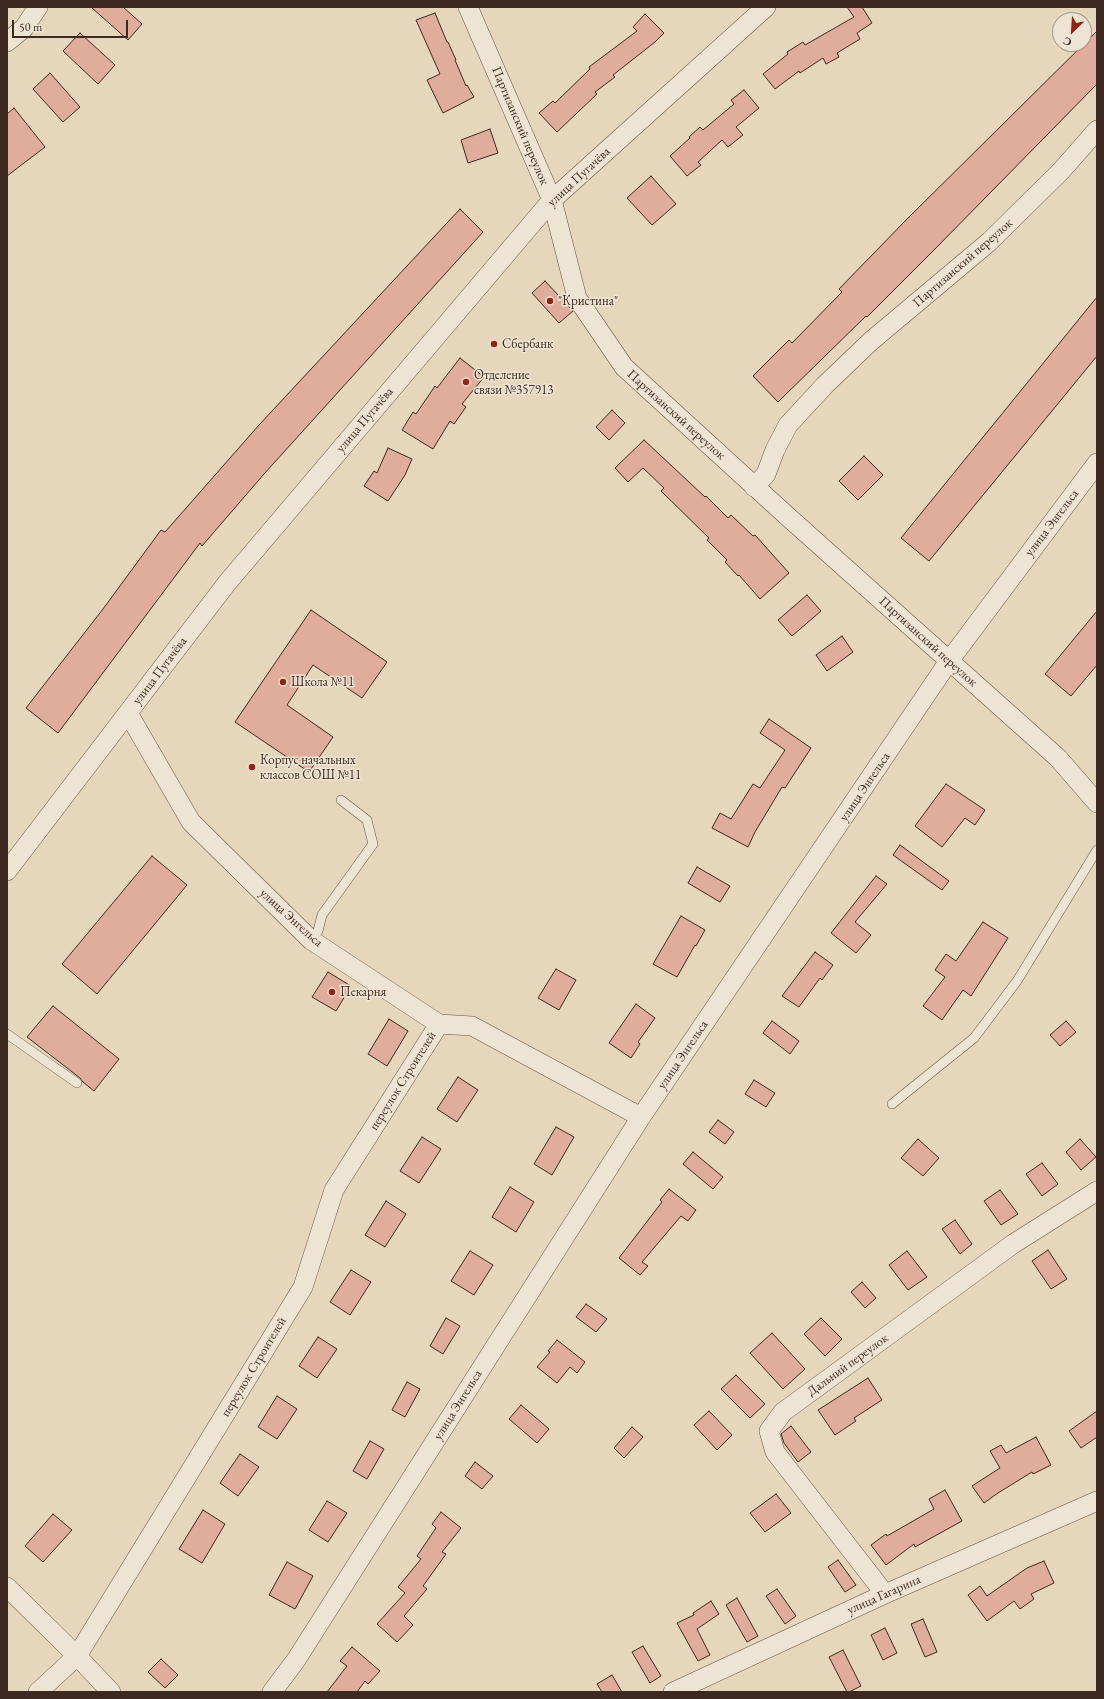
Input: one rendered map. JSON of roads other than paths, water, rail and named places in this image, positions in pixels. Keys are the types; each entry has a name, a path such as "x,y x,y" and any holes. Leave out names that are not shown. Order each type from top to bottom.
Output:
{"street":[{"path":"7,42 24,28 38,7"},
{"name":"Партизанский переулок","path":"468,7 552,200 577,298 624,367 949,662 1058,758 1097,803"},
{"name":"улица Пугачёва","path":"7,872 66,801 128,713 227,583 552,200 766,7"},
{"name":"Партизанский переулок","path":"754,486 766,474 775,450 788,425 825,385 871,341 989,242 1061,171 1097,130"},
{"name":"улица Энгельса","path":"272,1692 296,1660 642,1117 949,662 1097,463"},
{"name":"улица Энгельса","path":"128,713 191,822 311,940 439,1024 472,1026 642,1117"},
{"name":"переулок Строителей","path":"38,1692 77,1656 303,1287 334,1190 439,1024"},
{"name":"Дальний переулок","path":"885,1594 775,1452 769,1431 784,1412 1013,1244 1097,1191"},
{"name":"улица Гагарина","path":"674,1692 885,1594 1097,1501"},
{"path":"7,1588 77,1656 110,1692"}],"lane":[{"path":"311,940 318,931 322,915 373,844 367,820 341,800"},
{"path":"892,1104 974,1038 1017,981 1097,850"},
{"path":"7,1034 77,1083"}],"place":[{"name":"\"Кристина\"","path":"550,301"},
{"name":"Сбербанк","path":"494,344"},
{"name":"Отделение связи №357913","path":"466,382"},
{"name":"Школа №11","path":"283,682"},
{"name":"Корпус начальных классов СОШ №11","path":"252,767"},
{"name":"Пекарня","path":"332,992"}]}
